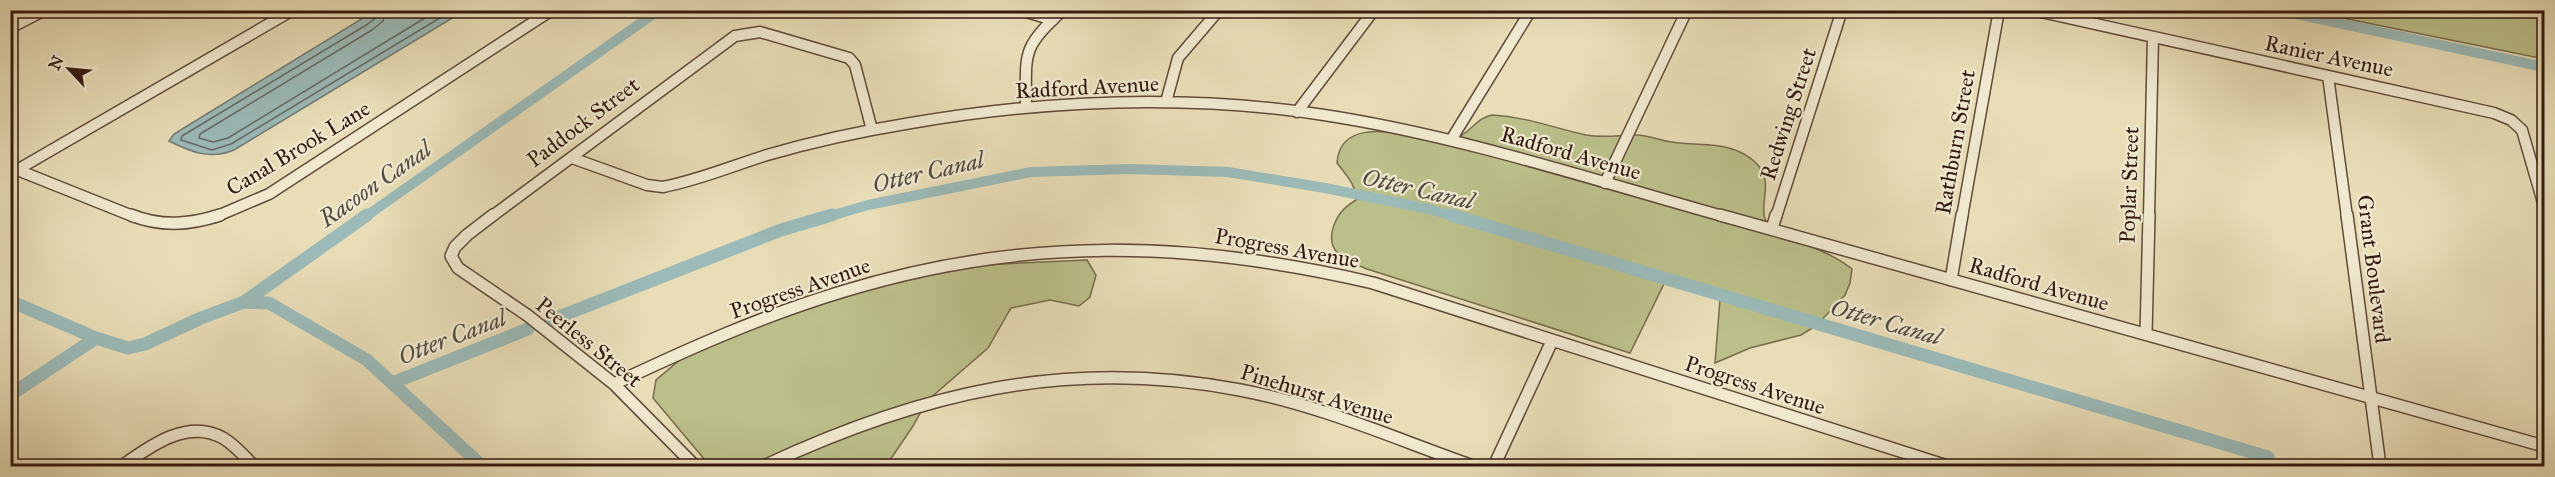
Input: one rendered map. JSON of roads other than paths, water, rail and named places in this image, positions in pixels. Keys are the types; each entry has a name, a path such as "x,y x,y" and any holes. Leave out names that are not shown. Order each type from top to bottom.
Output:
{"street":[{"path":"10,28 45,10"},
{"path":"14,168 292,10"},
{"name":"Canal Brook Lane","path":"14,168 150,223 167,225 217,217 269,194 552,10"},
{"path":"1020,10 1053,20"},
{"path":"1026,107 1026,55 1029,47 1063,10"},
{"path":"1166,102 1178,57 1219,10"},
{"path":"1297,111 1374,10"},
{"path":"1451,140 1531,10"},
{"path":"1605,183 1687,10"},
{"name":"Redwing Street","path":"1772,229 1842,10"},
{"name":"Rathburn Street","path":"1951,280 1999,10"},
{"name":"Ranier Avenue","path":"2033,10 2477,109 2511,120 2522,130 2526,139 2544,206"},
{"name":"Paddock Street","path":"451,256 467,235 735,36 760,32 849,58 855,65 872,130"},
{"name":"Poplar Street","path":"2146,334 2153,37"},
{"name":"Grant Boulevard","path":"2328,76 2380,466"},
{"name":"Radford Avenue","path":"572,158 647,185 663,187 802,146 872,130 953,116 1026,107 1166,102 1297,111 1388,126 1451,140 2544,446"},
{"name":"Progress Avenue","path":"614,384 762,319 873,282 980,261 1039,253 1090,250 1209,253 1296,265 1378,285 1947,466"},
{"name":"Peerless Street","path":"451,256 458,268 527,315 614,384 695,466"},
{"path":"1494,466 1552,341"},
{"name":"Pinehurst Avenue","path":"764,466 857,424 950,397 1030,382 1122,377 1220,386 1273,398 1331,415 1473,466"},
{"path":"123,466 164,440 187,432 205,430 232,444 254,466"}],"water":[{"path":"376,10 464,11 234,150 217,154 201,153 169,141 174,134"}],"waterway":[{"name":"Racoon Canal","path":"365,217 659,10"},
{"path":"2277,10 2544,67"},
{"name":"Otter Canal","path":"827,217 868,205 1031,172 1130,169 1228,172 1325,188 1429,209 1456,217"},
{"name":"Racoon Canal","path":"244,302 367,215"},
{"name":"Otter Canal","path":"551,320 781,230 832,215"},
{"name":"Otter Canal","path":"1451,215 2268,457"},
{"path":"10,301 96,338"},
{"name":"Racoon Canal","path":"96,338 128,348 145,344 201,318 244,302"},
{"path":"244,302 269,303 367,360 482,466"},
{"name":"Otter Canal","path":"392,383 528,329"},
{"path":"10,395 96,338"}]}
